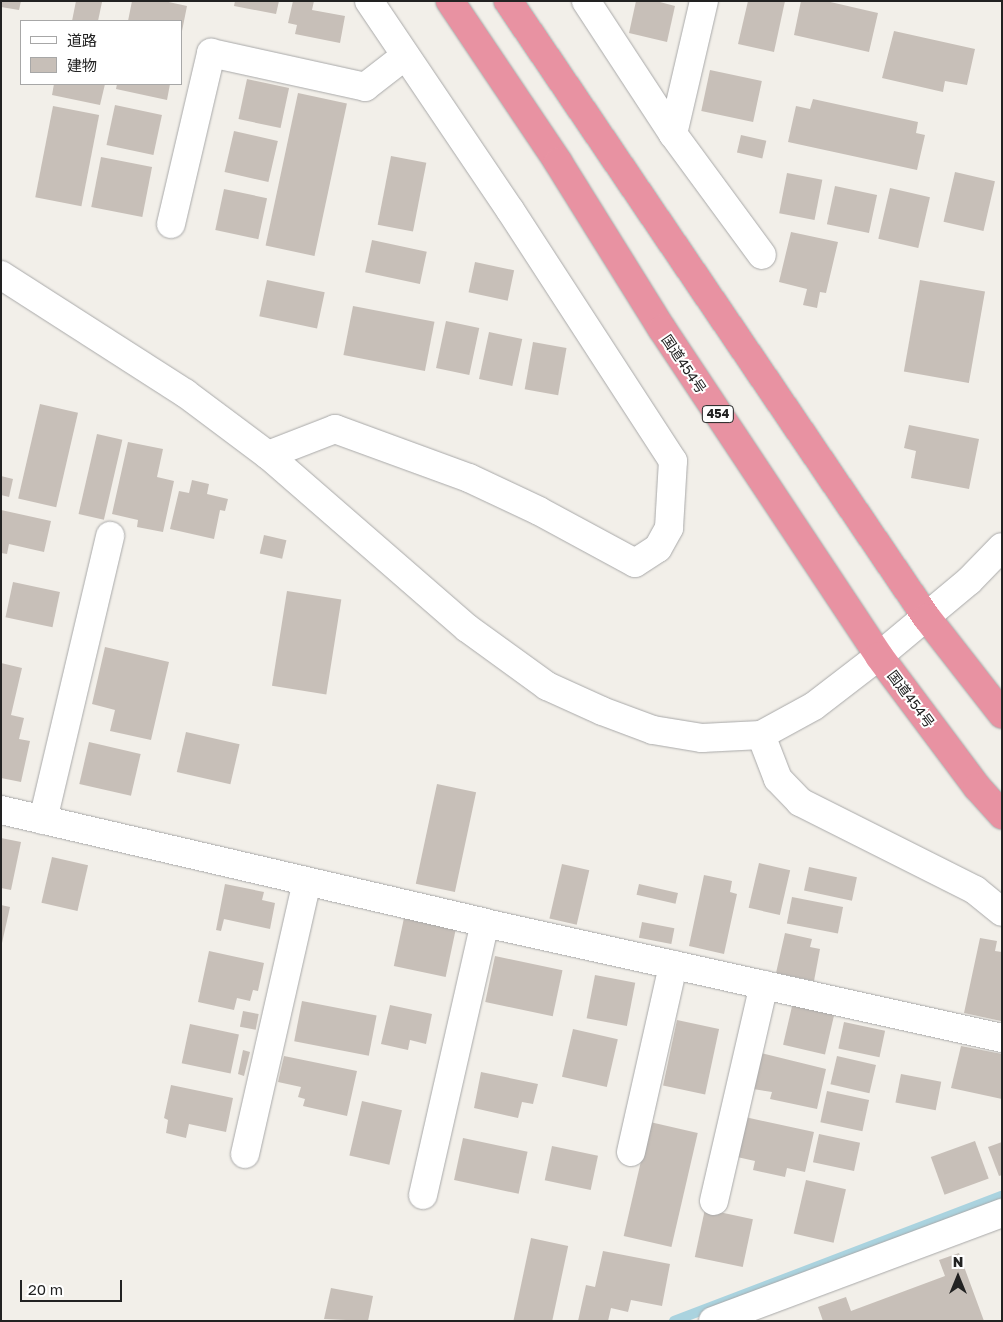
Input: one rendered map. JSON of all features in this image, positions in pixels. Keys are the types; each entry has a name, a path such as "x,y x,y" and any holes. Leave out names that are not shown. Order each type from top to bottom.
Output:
{"highway":[{"name":"国道454号","path":"450,1 558,162 667,338 878,656 977,787 1002,815"},
{"path":"508,1 927,618 1002,714"}],"street":[{"path":"268,454 335,429 469,478 539,511 635,563 658,548 669,528 672,461 510,210 369,1"},
{"path":"586,1 673,134 762,255"},
{"path":"673,134 704,1"},
{"path":"172,224 211,52 365,87 405,56"},
{"path":"1,275 185,393 268,454 467,628 547,686 602,711 653,730 702,738 761,735 814,706 927,618 969,581 1002,547"},
{"path":"43,820 110,536"},
{"path":"761,735 778,779 800,802 975,890 1002,912"},
{"path":"1,810 485,923 1002,1038"},
{"path":"245,1154 307,882"},
{"path":"423,1195 485,923"},
{"path":"631,1152 673,965"},
{"path":"714,1201 764,985"},
{"path":"713,1321 1002,1214"}],"building":[{"path":"1,1 21,1 19,10 1,7"},
{"path":"76,1 102,2 98,20 72,20"},
{"path":"132,1 164,1 187,6 182,31 182,20 128,20"},
{"path":"235,1 279,1 276,14 234,6"},
{"path":"293,1 314,1 312,10 345,16 340,43 295,34 297,25 288,23"},
{"path":"636,1 656,1 675,6 667,42 629,33"},
{"path":"748,1 785,1 774,52 738,44"},
{"path":"801,1 826,1 878,13 869,52 794,35"},
{"path":"894,31 975,49 967,85 945,81 943,92 882,78"},
{"path":"710,70 762,81 753,122 701,111"},
{"path":"247,79 289,88 281,128 238,119"},
{"path":"54,85 105,85 100,105 52,95"},
{"path":"117,85 170,85 167,100 116,89"},
{"path":"298,93 347,103 314,256 266,246"},
{"path":"813,99 918,122 916,133 925,135 917,170 788,142 796,106 810,109"},
{"path":"115,105 162,115 153,155 106,145"},
{"path":"53,106 99,115 81,206 35,197"},
{"path":"234,131 278,141 268,182 225,172"},
{"path":"741,135 766,141 762,158 737,153"},
{"path":"391,156 426,163 413,232 378,225"},
{"path":"101,157 152,167 142,217 91,207"},
{"path":"955,172 995,181 983,231 944,222"},
{"path":"787,173 822,180 815,220 779,213"},
{"path":"835,186 877,195 869,233 827,224"},
{"path":"890,188 930,197 918,248 878,239"},
{"path":"224,189 267,198 258,239 215,230"},
{"path":"791,232 838,242 826,293 820,292 817,308 803,305 807,289 779,282"},
{"path":"372,240 427,252 420,284 365,272"},
{"path":"475,262 514,270 508,301 469,292"},
{"path":"267,280 325,292 317,328 259,316"},
{"path":"920,280 985,291 969,383 904,372"},
{"path":"353,306 434,322 425,371 343,355"},
{"path":"446,321 479,328 469,375 436,368"},
{"path":"489,332 522,339 512,386 479,379"},
{"path":"533,342 566,348 558,395 525,389"},
{"path":"40,404 78,413 56,507 18,499"},
{"path":"909,425 979,439 969,489 911,478 916,451 904,448"},
{"path":"97,434 122,440 104,520 79,514"},
{"path":"128,442 163,449 157,477 174,481 163,532 137,527 138,520 112,514"},
{"path":"1,476 13,479 9,497 1,495"},
{"path":"192,480 209,484 207,494 228,499 225,511 220,510 214,539 170,529 179,491 189,493"},
{"path":"1,510 51,521 44,552 9,544 7,554 1,553"},
{"path":"264,535 286,540 282,559 260,554"},
{"path":"13,582 60,592 52,627 6,617"},
{"path":"287,591 341,600 326,694 272,686"},
{"path":"105,647 169,662 151,740 110,731 115,710 92,704"},
{"path":"1,663 22,668 11,715 24,718 19,739 30,741 21,782 1,778"},
{"path":"186,732 240,744 230,784 177,772"},
{"path":"89,742 141,754 131,796 79,784"},
{"path":"437,784 476,792 455,892 416,884"},
{"path":"1,838 21,842 11,890 1,888"},
{"path":"52,857 88,865 77,911 41,903"},
{"path":"759,863 790,870 780,915 749,908"},
{"path":"562,864 589,870 577,925 549,919"},
{"path":"809,867 857,877 852,901 804,890"},
{"path":"704,875 732,881 730,892 737,894 724,954 689,946"},
{"path":"225,884 264,892 262,900 275,903 270,929 224,919 221,931 216,930"},
{"path":"639,884 678,893 676,904 637,895"},
{"path":"792,897 843,907 838,933 787,924"},
{"path":"1,905 10,907 2,943 1,943"},
{"path":"404,918 456,929 446,977 394,966"},
{"path":"642,922 674,928 671,944 639,938"},
{"path":"785,933 812,939 810,947 820,949 814,981 776,973"},
{"path":"980,938 997,941 995,951 1002,952 1001,1021 964,1013"},
{"path":"209,951 264,963 258,991 253,990 250,1001 237,998 234,1010 198,1002"},
{"path":"495,956 562,970 553,1016 485,1002"},
{"path":"595,975 635,983 627,1026 587,1018"},
{"path":"302,1001 377,1016 369,1056 294,1041"},
{"path":"793,1002 835,1012 825,1055 783,1045"},
{"path":"390,1005 432,1014 426,1044 410,1040 408,1050 381,1044"},
{"path":"243,1011 259,1014 256,1030 240,1027"},
{"path":"677,1020 719,1029 705,1094 663,1086"},
{"path":"844,1022 885,1031 879,1057 838,1048"},
{"path":"190,1024 239,1034 231,1074 182,1063"},
{"path":"573,1029 618,1039 607,1087 562,1077"},
{"path":"961,1046 1002,1054 1002,1099 951,1088"},
{"path":"243,1050 250,1052 244,1076 238,1074"},
{"path":"761,1053 826,1069 817,1109 770,1099 772,1092 753,1089"},
{"path":"284,1056 357,1071 347,1116 303,1106 305,1099 298,1097 301,1087 278,1082"},
{"path":"837,1056 876,1065 869,1093 830,1084"},
{"path":"481,1072 538,1084 533,1104 522,1102 518,1118 474,1108"},
{"path":"901,1074 941,1082 936,1110 895,1102"},
{"path":"171,1085 233,1098 226,1132 189,1124 186,1138 166,1133 168,1120 164,1118"},
{"path":"827,1091 869,1100 862,1131 820,1122"},
{"path":"362,1101 402,1110 389,1165 349,1156"},
{"path":"745,1117 814,1132 805,1172 787,1168 785,1177 753,1170 755,1161 737,1157"},
{"path":"650,1122 698,1133 671,1247 624,1236"},
{"path":"819,1134 860,1143 854,1171 813,1162"},
{"path":"463,1138 528,1152 519,1194 454,1180"},
{"path":"975,1141 989,1179 945,1195 931,1157"},
{"path":"1002,1142 1002,1175 999,1176 988,1147"},
{"path":"552,1146 598,1156 591,1190 545,1180"},
{"path":"806,1180 846,1189 834,1243 794,1234"},
{"path":"705,1209 753,1219 743,1267 695,1257"},
{"path":"531,1238 568,1246 552,1321 513,1321"},
{"path":"603,1251 670,1264 662,1306 631,1300 628,1312 611,1308 608,1321 578,1321 586,1285 595,1287"},
{"path":"959,1253 984,1321 823,1321 818,1307 846,1297 851,1311 945,1276 939,1260"},
{"path":"331,1288 373,1296 368,1321 324,1319"}],"waterway":[{"path":"674,1321 1002,1196"}]}
